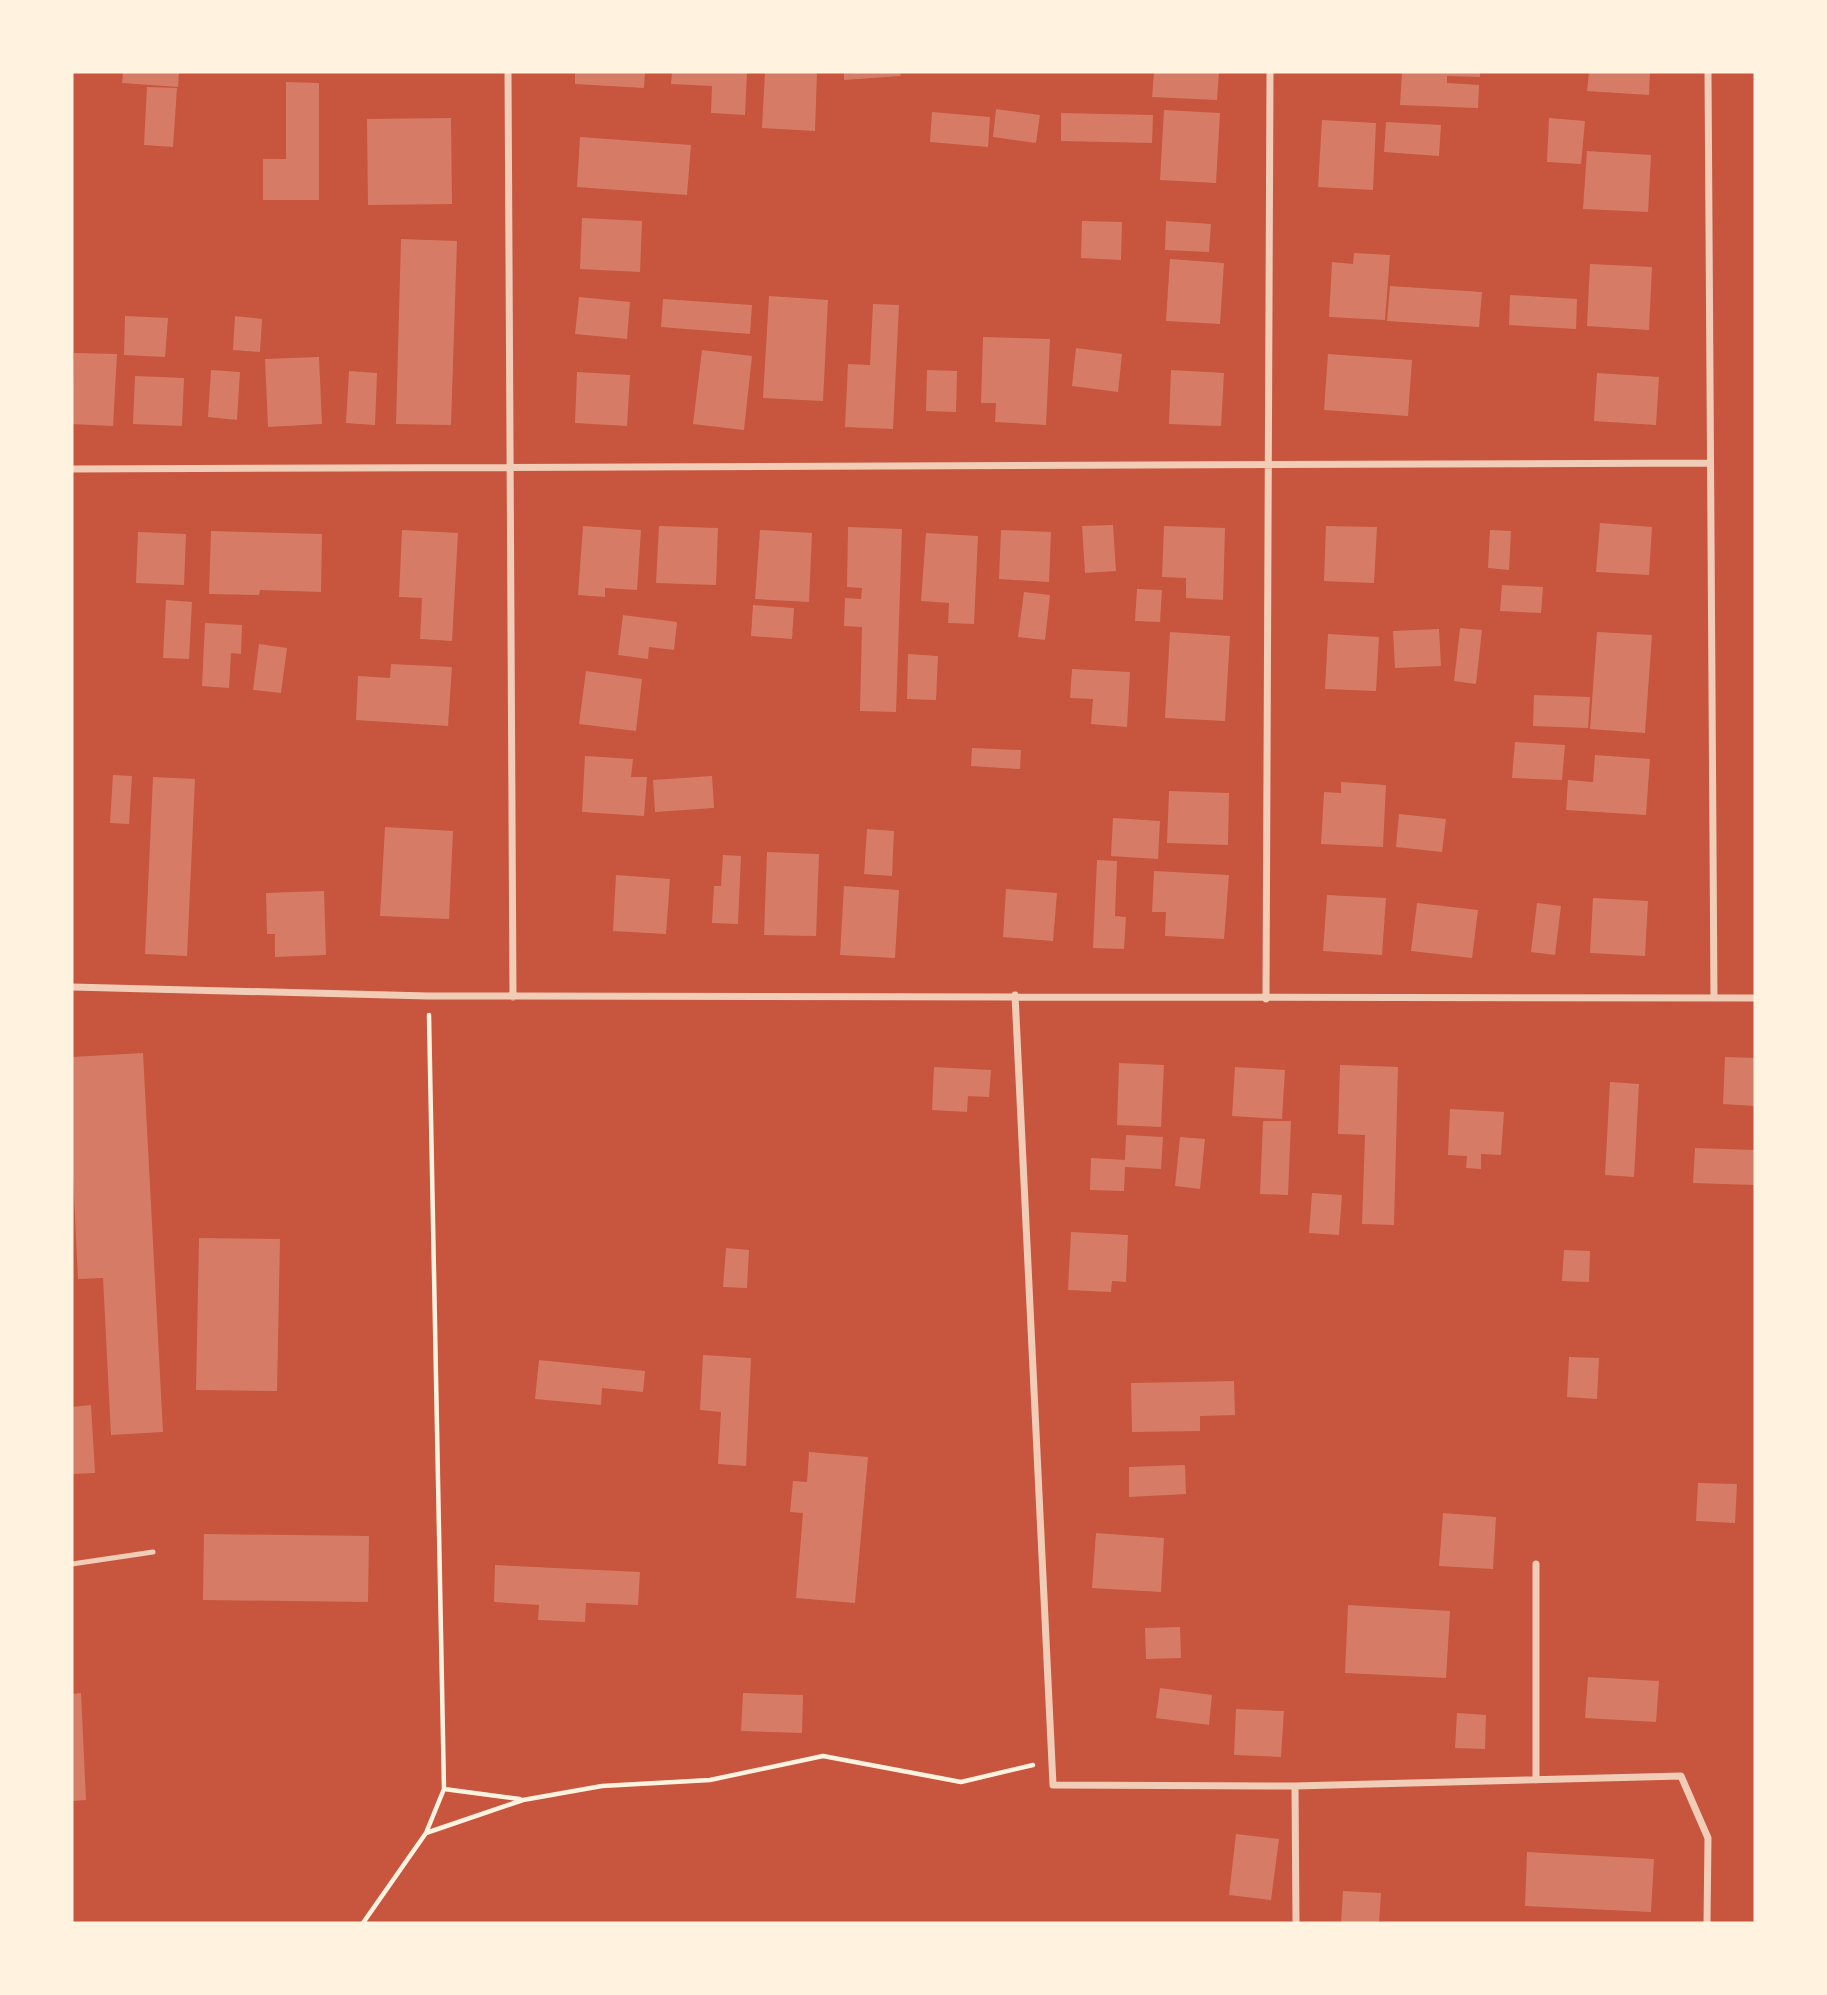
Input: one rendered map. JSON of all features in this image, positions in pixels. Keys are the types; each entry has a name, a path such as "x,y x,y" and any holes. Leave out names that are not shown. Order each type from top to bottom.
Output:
{"street":[{"path":"508,72 513,997"},
{"path":"1266,999 1270,72"},
{"path":"1708,72 1714,998"},
{"path":"72,469 511,465 1710,463"},
{"path":"72,987 513,997 1015,995 1266,999 1755,998"},
{"path":"1015,995 1053,1785 1295,1786 1682,1776 1708,1838 1707,1923"},
{"path":"1536,1564 1536,1780"},
{"path":"1295,1786 1296,1923"}],"lane":[{"path":"72,1564 153,1552"}],"path":[{"path":"363,1923 426,1833 444,1789 428,996"},
{"path":"426,1833 523,1800 602,1787 710,1780 823,1756 961,1782 1052,1761"},
{"path":"444,1789 523,1800"}],"building":[{"path":"123,72 179,72 178,87 122,83"},
{"path":"575,72 645,72 644,88 575,84"},
{"path":"672,72 747,72 745,115 711,113 712,86 671,84"},
{"path":"765,72 817,72 815,131 762,128"},
{"path":"844,72 900,72 901,76 844,80"},
{"path":"1154,72 1219,72 1217,100 1152,97"},
{"path":"1402,72 1480,72 1480,77 1447,76 1447,83 1479,85 1478,108 1400,105"},
{"path":"1589,72 1650,72 1649,95 1587,91"},
{"path":"286,82 319,83 319,200 263,200 263,159 286,159"},
{"path":"147,87 177,88 173,147 144,145"},
{"path":"996,109 1040,115 1036,143 993,137"},
{"path":"1164,110 1220,113 1216,183 1160,180"},
{"path":"932,112 990,117 988,147 930,142"},
{"path":"1061,113 1153,115 1152,143 1061,141"},
{"path":"451,118 452,204 368,205 367,119"},
{"path":"1549,118 1585,121 1581,164 1547,162"},
{"path":"1322,120 1376,123 1373,190 1318,187"},
{"path":"1386,122 1441,125 1439,156 1384,152"},
{"path":"580,137 691,145 687,195 577,187"},
{"path":"1587,151 1651,155 1648,212 1583,209"},
{"path":"582,218 642,221 640,272 580,269"},
{"path":"1082,221 1122,222 1121,260 1081,258"},
{"path":"1166,221 1211,224 1209,252 1165,250"},
{"path":"401,239 457,241 451,425 396,424"},
{"path":"1354,253 1390,255 1385,320 1329,317 1332,262 1353,264"},
{"path":"1170,259 1224,263 1220,324 1166,321"},
{"path":"1590,264 1652,267 1649,330 1587,326"},
{"path":"1390,286 1482,292 1479,327 1387,321"},
{"path":"1510,295 1577,299 1576,329 1509,325"},
{"path":"769,296 828,300 823,401 763,398"},
{"path":"579,297 630,302 627,339 575,334"},
{"path":"663,299 752,305 750,334 661,327"},
{"path":"873,304 899,305 893,429 845,427 848,364 870,365"},
{"path":"125,316 168,318 165,357 124,355"},
{"path":"235,316 262,319 260,352 233,350"},
{"path":"983,337 1050,339 1046,425 995,422 996,403 981,403"},
{"path":"1076,348 1122,354 1118,392 1072,386"},
{"path":"702,350 752,356 744,430 693,424"},
{"path":"74,353 117,354 113,426 72,424"},
{"path":"1328,354 1412,360 1408,416 1324,410"},
{"path":"319,357 322,424 268,427 265,359"},
{"path":"211,370 240,372 237,420 208,417"},
{"path":"927,370 957,371 956,412 926,411"},
{"path":"1171,370 1224,373 1221,426 1169,424"},
{"path":"349,371 377,373 375,425 346,423"},
{"path":"577,372 630,375 627,426 575,423"},
{"path":"1597,373 1659,377 1656,425 1594,421"},
{"path":"135,376 184,378 182,426 133,424"},
{"path":"1600,523 1652,527 1649,575 1596,572"},
{"path":"1113,525 1116,571 1085,573 1082,526"},
{"path":"583,526 641,530 637,590 605,588 605,597 578,595"},
{"path":"659,526 718,528 716,585 656,583"},
{"path":"1164,526 1225,528 1223,600 1186,598 1186,578 1162,577"},
{"path":"1326,526 1377,527 1374,583 1324,581"},
{"path":"848,527 902,529 896,712 860,711 862,627 844,626 845,598 861,599 862,588 847,587"},
{"path":"402,530 458,533 452,641 420,639 422,598 399,597"},
{"path":"760,530 812,533 809,602 755,599"},
{"path":"1001,530 1051,532 1049,582 999,579"},
{"path":"1490,530 1511,531 1509,570 1488,568"},
{"path":"211,531 322,534 321,592 260,590 259,595 209,594"},
{"path":"138,532 186,534 184,585 136,583"},
{"path":"926,533 978,536 974,624 948,623 949,603 921,601"},
{"path":"1502,585 1543,587 1541,613 1500,611"},
{"path":"1137,589 1162,590 1160,622 1135,621"},
{"path":"1024,592 1050,595 1045,640 1018,637"},
{"path":"166,600 192,602 189,659 163,658"},
{"path":"753,605 794,608 792,639 751,636"},
{"path":"623,615 677,622 674,650 649,647 648,659 618,655"},
{"path":"205,623 242,625 241,654 231,653 229,688 202,686"},
{"path":"1460,628 1482,630 1476,684 1454,681"},
{"path":"1439,629 1441,666 1395,668 1393,631"},
{"path":"1170,632 1230,636 1225,721 1165,718"},
{"path":"1597,632 1652,635 1645,733 1590,729"},
{"path":"1328,634 1379,637 1376,691 1325,689"},
{"path":"259,644 287,648 281,693 253,690"},
{"path":"908,654 938,656 936,700 907,699"},
{"path":"391,664 452,667 448,726 356,720 358,676 390,678"},
{"path":"1072,669 1130,672 1127,727 1091,724 1093,699 1070,698"},
{"path":"586,671 642,679 636,731 579,724"},
{"path":"1534,695 1590,697 1588,728 1533,726"},
{"path":"1515,742 1565,745 1562,780 1512,778"},
{"path":"972,748 1021,750 1020,769 971,766"},
{"path":"1595,755 1650,759 1646,815 1566,810 1568,780 1593,782"},
{"path":"585,756 633,759 631,777 647,777 644,816 582,812"},
{"path":"113,775 132,776 129,824 110,823"},
{"path":"712,776 714,808 655,812 653,780"},
{"path":"153,777 195,779 187,956 145,954"},
{"path":"1341,782 1386,785 1383,847 1321,844 1324,792 1341,793"},
{"path":"1169,791 1229,793 1228,845 1167,843"},
{"path":"1399,814 1446,819 1442,852 1396,847"},
{"path":"1113,818 1160,821 1158,859 1111,856"},
{"path":"385,827 453,831 449,919 380,916"},
{"path":"867,829 894,831 892,876 864,874"},
{"path":"767,852 819,854 816,936 764,935"},
{"path":"723,855 741,856 738,924 712,923 714,886 721,886"},
{"path":"1097,860 1117,861 1115,916 1126,917 1124,949 1093,948"},
{"path":"1154,871 1229,875 1224,939 1165,936 1166,912 1152,912"},
{"path":"616,875 670,879 666,934 613,931"},
{"path":"844,886 899,890 895,958 840,955"},
{"path":"1006,889 1057,893 1053,941 1003,937"},
{"path":"324,891 326,955 275,957 275,934 267,934 266,893"},
{"path":"1327,895 1386,898 1382,955 1323,951"},
{"path":"1593,898 1648,901 1645,956 1590,953"},
{"path":"1417,903 1478,910 1472,958 1411,951"},
{"path":"1537,903 1561,906 1555,955 1531,952"},
{"path":"143,1053 163,1432 111,1435 103,1278 78,1279 72,1154 72,1057"},
{"path":"1725,1057 1755,1058 1755,1106 1723,1104"},
{"path":"1119,1063 1164,1065 1161,1127 1117,1125"},
{"path":"1340,1065 1398,1067 1394,1225 1362,1224 1365,1135 1338,1134"},
{"path":"934,1067 991,1070 989,1097 968,1096 967,1112 932,1110"},
{"path":"1235,1067 1285,1070 1282,1119 1232,1116"},
{"path":"1610,1082 1639,1084 1634,1177 1605,1175"},
{"path":"1450,1109 1504,1112 1501,1155 1481,1154 1481,1169 1466,1168 1467,1156 1448,1155"},
{"path":"1263,1121 1291,1121 1288,1195 1260,1194"},
{"path":"1126,1135 1163,1137 1161,1169 1125,1167 1124,1191 1090,1190 1091,1158 1125,1160"},
{"path":"1180,1137 1205,1139 1200,1189 1175,1186"},
{"path":"1695,1148 1755,1150 1755,1185 1693,1183"},
{"path":"1312,1193 1342,1195 1339,1235 1309,1233"},
{"path":"1071,1232 1128,1235 1126,1282 1112,1281 1111,1292 1068,1290"},
{"path":"199,1238 280,1239 277,1391 196,1390"},
{"path":"726,1248 749,1250 747,1288 723,1287"},
{"path":"1564,1250 1590,1251 1589,1282 1562,1281"},
{"path":"703,1355 751,1358 746,1466 718,1464 721,1412 700,1410"},
{"path":"1569,1357 1599,1358 1597,1399 1567,1397"},
{"path":"539,1360 645,1371 643,1392 602,1388 601,1405 535,1399"},
{"path":"1234,1381 1235,1415 1200,1416 1200,1431 1132,1432 1131,1383"},
{"path":"91,1405 95,1473 72,1474 72,1407"},
{"path":"809,1452 868,1457 855,1603 796,1598 803,1513 790,1512 793,1481 807,1482"},
{"path":"1185,1465 1186,1494 1129,1497 1129,1467"},
{"path":"1698,1483 1737,1484 1735,1523 1696,1521"},
{"path":"1443,1513 1496,1517 1493,1569 1439,1566"},
{"path":"1096,1533 1164,1538 1161,1592 1092,1588"},
{"path":"204,1534 369,1536 368,1602 203,1600"},
{"path":"495,1565 640,1572 638,1605 586,1603 585,1622 538,1620 539,1605 494,1602"},
{"path":"1348,1605 1450,1611 1446,1678 1345,1673"},
{"path":"1180,1627 1181,1658 1146,1659 1145,1628"},
{"path":"1588,1677 1659,1681 1656,1722 1585,1718"},
{"path":"1160,1688 1212,1695 1209,1725 1156,1718"},
{"path":"81,1693 86,1800 72,1801 72,1694"},
{"path":"743,1693 803,1695 802,1733 741,1731"},
{"path":"1236,1709 1284,1711 1281,1757 1234,1755"},
{"path":"1457,1713 1486,1715 1485,1749 1455,1748"},
{"path":"1236,1834 1279,1839 1271,1900 1229,1895"},
{"path":"1527,1852 1654,1859 1651,1912 1525,1906"},
{"path":"1343,1891 1381,1893 1379,1923 1341,1923"}]}
